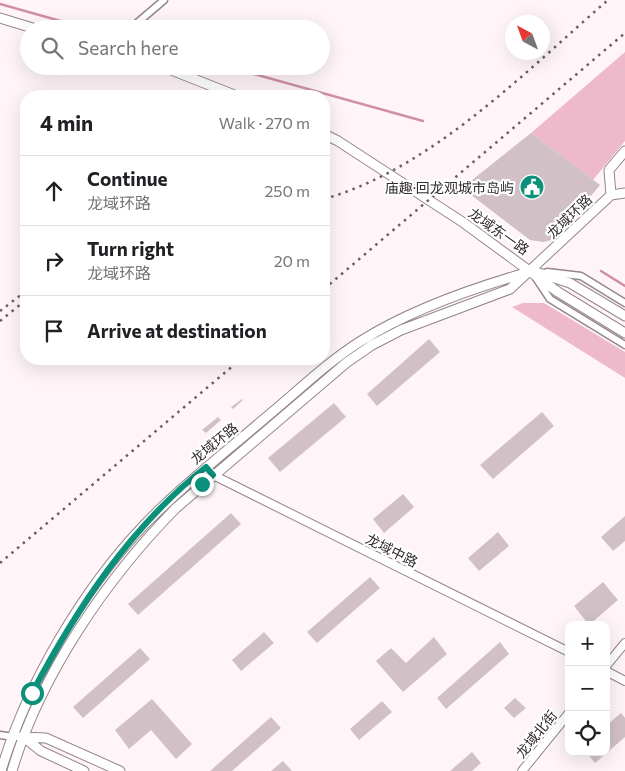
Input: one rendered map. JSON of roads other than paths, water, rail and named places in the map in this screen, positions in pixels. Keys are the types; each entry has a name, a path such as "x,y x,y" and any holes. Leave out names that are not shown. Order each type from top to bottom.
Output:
{"main road":[{"path":"0,18 20,24"},
{"path":"184,75 222,90"},
{"name":"龙域东一路","path":"330,137 399,180 531,271 558,292 625,332"},
{"name":"龙域环路","path":"12,771 57,667 87,617 152,532 213,475 346,362 372,344 401,330 510,289 611,195 609,170 625,151"},
{"path":"611,195 625,193"},
{"name":"龙域东一路","path":"531,271 570,283 625,316"},
{"name":"龙域环路","path":"1,771 14,737 50,658 94,587 144,525 206,467 361,341 396,321 497,281 531,271"},
{"path":"14,737 46,738 120,771"},
{"path":"25,738 41,751 84,771"}],"street":[{"path":"141,20 164,0"},
{"path":"531,271 581,276 625,303"},
{"path":"531,271 550,299 625,345"},
{"name":"龙域中路","path":"206,467 213,475 565,650"},
{"path":"610,661 625,643"},
{"path":"610,673 625,681"},
{"name":"龙域北街","path":"522,771 565,718"},
{"path":"0,735 14,737"}],"waterway":[{"path":"0,4 57,20"},
{"path":"257,75 311,90"},
{"path":"330,95 423,121"},
{"path":"601,271 625,286"}],"railway":[{"path":"330,197 364,185 402,165 439,142 510,87 608,0"},
{"path":"330,284 625,33"},
{"path":"0,311 20,296"},
{"path":"0,321 20,305"},
{"path":"0,563 234,365"}],"place":[{"name":"庙趣·回龙观城市岛屿","path":"532,187"}]}
